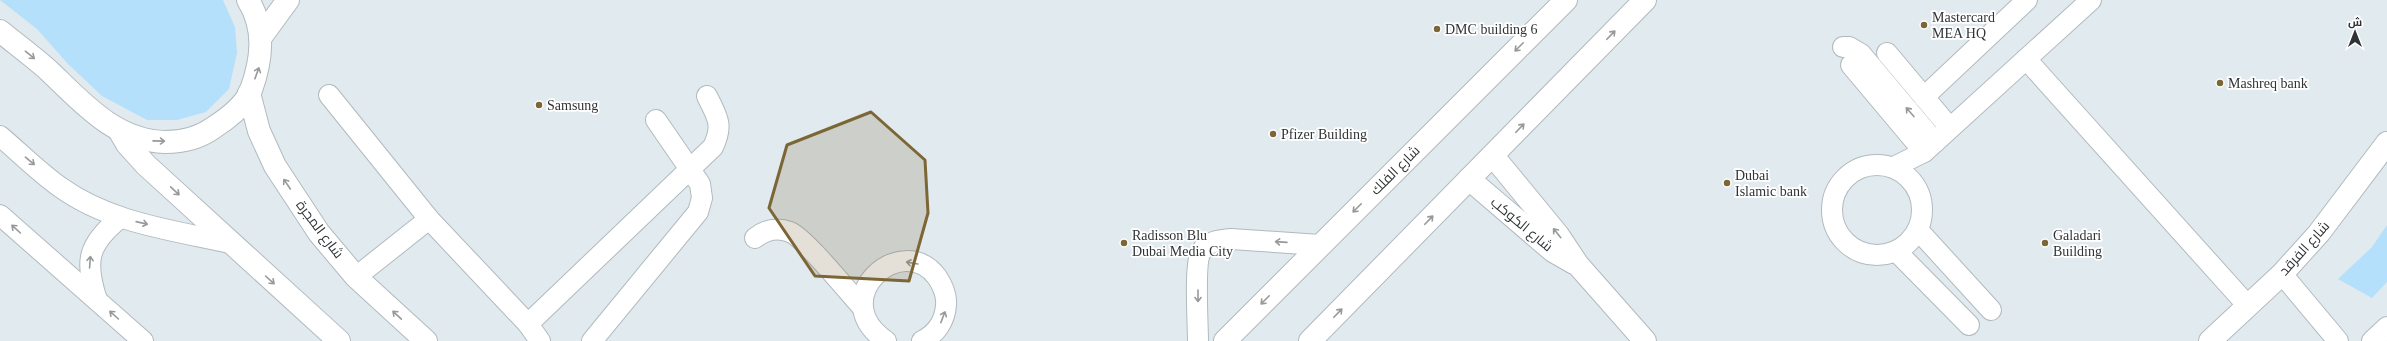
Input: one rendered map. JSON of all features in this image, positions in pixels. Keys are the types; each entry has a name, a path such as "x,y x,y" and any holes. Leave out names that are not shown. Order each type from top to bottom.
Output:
{"street":[{"path":"0,31 40,63 96,115 120,132 148,141 178,142 206,133 230,117 249,93 259,66 261,37 253,8 248,0"},
{"path":"261,37 288,0"},
{"name":"شارع الفلك","path":"1225,341 1566,0"},
{"path":"1310,341 1645,0"},
{"name":"شارع المجرة","path":"249,93 259,131 275,166 319,233 356,277 426,341"},
{"path":"120,132 136,155 230,243 339,341"},
{"name":"شارع الفرقد","path":"2210,341 2282,274 2319,233 2387,143"},
{"name":"شارع الكوكب","path":"1493,156 1558,235 1578,265 1645,341"},
{"name":"شارع الكوكب","path":"1469,179 1553,251 1578,265"}],"lane":[{"path":"1924,98 2027,0"},
{"path":"1894,168 1930,147 2091,0"},
{"path":"1888,53 1950,128"},
{"path":"1847,56 1930,147"},
{"path":"2026,59 2248,306"},
{"path":"329,95 429,219 528,324 540,341"},
{"path":"528,324 714,147 719,134 719,120 707,96"},
{"path":"592,341 698,212 702,198 700,184 656,120"},
{"path":"0,136 60,187 120,218 230,243"},
{"path":"1917,187 1930,147"},
{"path":"1880,164 1894,168 1907,175 1917,187 1922,201 1922,216 1918,230 1909,242 1896,251 1882,255 1867,254 1853,248 1838,232 1831,211 1834,196 1840,183 1851,172 1865,166 1880,164"},
{"path":"0,215 143,341"},
{"path":"97,300 89,277 91,254 102,232 120,218"},
{"path":"356,277 429,219"},
{"path":"755,238 771,230 780,229 797,235 863,308"},
{"path":"1918,230 1990,310"},
{"path":"1198,341 1198,273 1200,253 1205,247 1217,240 1231,239 1320,245"},
{"path":"1896,251 1969,326"},
{"path":"886,341 876,334 867,322 863,308 864,294 870,280 880,270 893,263 908,262 922,265 934,274 942,285 946,299 946,313 940,327 928,340"},
{"path":"2282,274 2338,341"},
{"path":"2372,341 2387,327"}],"highlighted area":[{"path":"871,112 925,160 928,213 909,281 815,276 769,208 787,145"}],"shaded area":[{"path":"0,0 223,0 235,27 237,53 229,89 206,112 177,120 147,120 102,96 68,64 37,29"},
{"path":"2387,225 2387,282 2372,298 2338,279 2372,247"}],"place":[{"name":"Mastercard MEA HQ","path":"1924,25"},
{"name":"DMC building 6","path":"1437,29"},
{"name":"Mashreq bank","path":"2220,83"},
{"name":"Samsung","path":"539,105"},
{"name":"Pfizer Building","path":"1273,134"},
{"name":"Dubai Islamic bank","path":"1727,183"},
{"name":"Radisson Blu Dubai Media City","path":"1124,243"},
{"name":"Galadari Building","path":"2045,243"}]}
